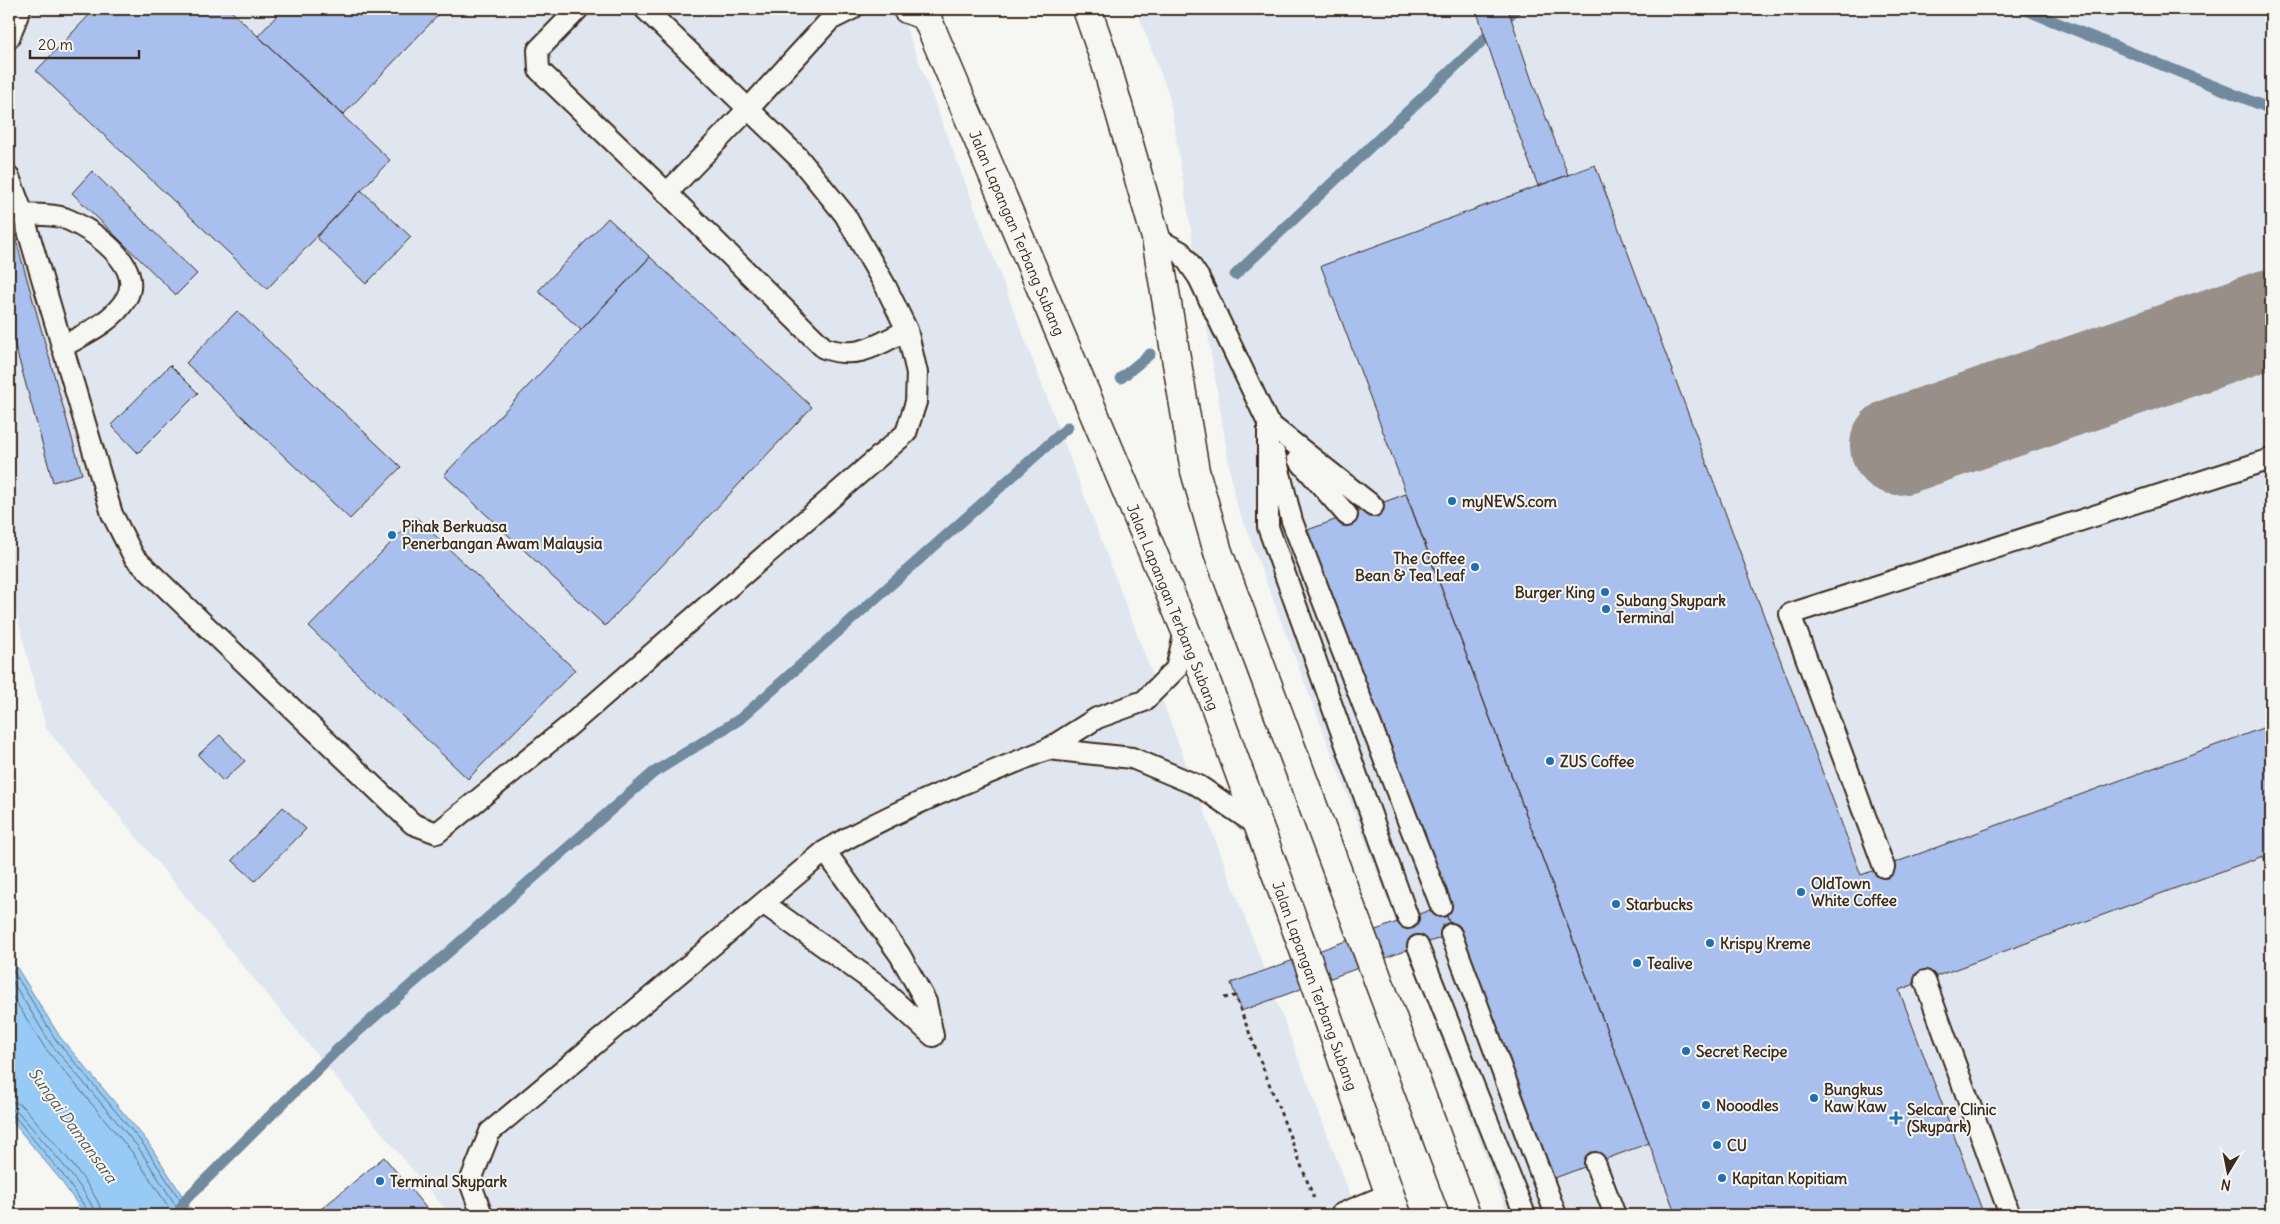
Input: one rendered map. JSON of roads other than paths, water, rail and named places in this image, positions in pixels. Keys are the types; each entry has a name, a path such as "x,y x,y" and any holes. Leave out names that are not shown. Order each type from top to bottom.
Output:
{"main road":[{"path":"1087,9 1106,64 1156,238 1196,471 1218,552 1466,1215"},
{"name":"Jalan Lapangan Terbang Subang","path":"919,11 1198,662 1309,964 1393,1205"}],"lane":[{"path":"9,38 20,9"},
{"path":"578,9 538,50 539,70 824,348 841,354 864,352 908,330"},
{"path":"9,177 23,214 112,514 134,557 413,824 437,833 569,726 906,433 916,402 916,373 908,330 846,216 798,156 645,9"},
{"path":"667,193 830,20 852,9"},
{"path":"23,214 62,217 78,224 118,253 131,280 127,298 110,320 62,346"},
{"path":"1156,238 1181,252 1199,278 1268,423 1292,521 1441,906"},
{"path":"1268,423 1373,506"},
{"path":"1268,423 1347,515"},
{"path":"1268,423 1268,527 1408,918"},
{"path":"1884,867 1790,614 2271,459"},
{"path":"482,1215 470,1182 490,1132 825,851 865,827 930,796 1048,749 1097,718 1144,701 1176,669 1185,631"},
{"path":"1048,749 1132,758 1199,786 1258,826"},
{"path":"764,903 875,983 933,1036 926,1002 904,963 825,851"},
{"path":"1451,934 1556,1215"},
{"path":"1418,946 1525,1215"},
{"path":"1925,981 2010,1215"},
{"path":"1595,1163 1615,1215"},
{"path":"1341,1214 1393,1205"}],"water":[{"name":"Sungai Damansara","path":"9,955 60,1037 147,1141 195,1215 85,1215 59,1178 11,1120 9,1117"}],"waterway":[{"path":"1235,275 1516,9"},
{"path":"2023,9 2271,109"},
{"path":"1121,378 1150,354"},
{"path":"177,1215 186,1199 339,1048 653,773 740,719 1068,427"}],"place":[{"name":"myNEWS.com","path":"1452,501"},
{"name":"Pihak Berkuasa Penerbangan Awam Malaysia","path":"392,535"},
{"name":"The Coffee Bean & Tea Leaf","path":"1475,567"},
{"name":"Burger King","path":"1605,592"},
{"name":"Subang Skypark Terminal","path":"1606,609"},
{"name":"ZUS Coffee","path":"1550,761"},
{"name":"OldTown White Coffee","path":"1801,892"},
{"name":"Starbucks","path":"1616,904"},
{"name":"Krispy Kreme","path":"1710,943"},
{"name":"Tealive","path":"1637,963"},
{"name":"Secret Recipe","path":"1686,1051"},
{"name":"Bungkus Kaw Kaw","path":"1814,1098"},
{"name":"Nooodles","path":"1706,1105"},
{"name":"Selcare Clinic (Skypark)","path":"1896,1118"},
{"name":"CU","path":"1717,1145"},
{"name":"Kapitan Kopitiam","path":"1722,1178"},
{"name":"Terminal Skypark","path":"380,1181"}]}
